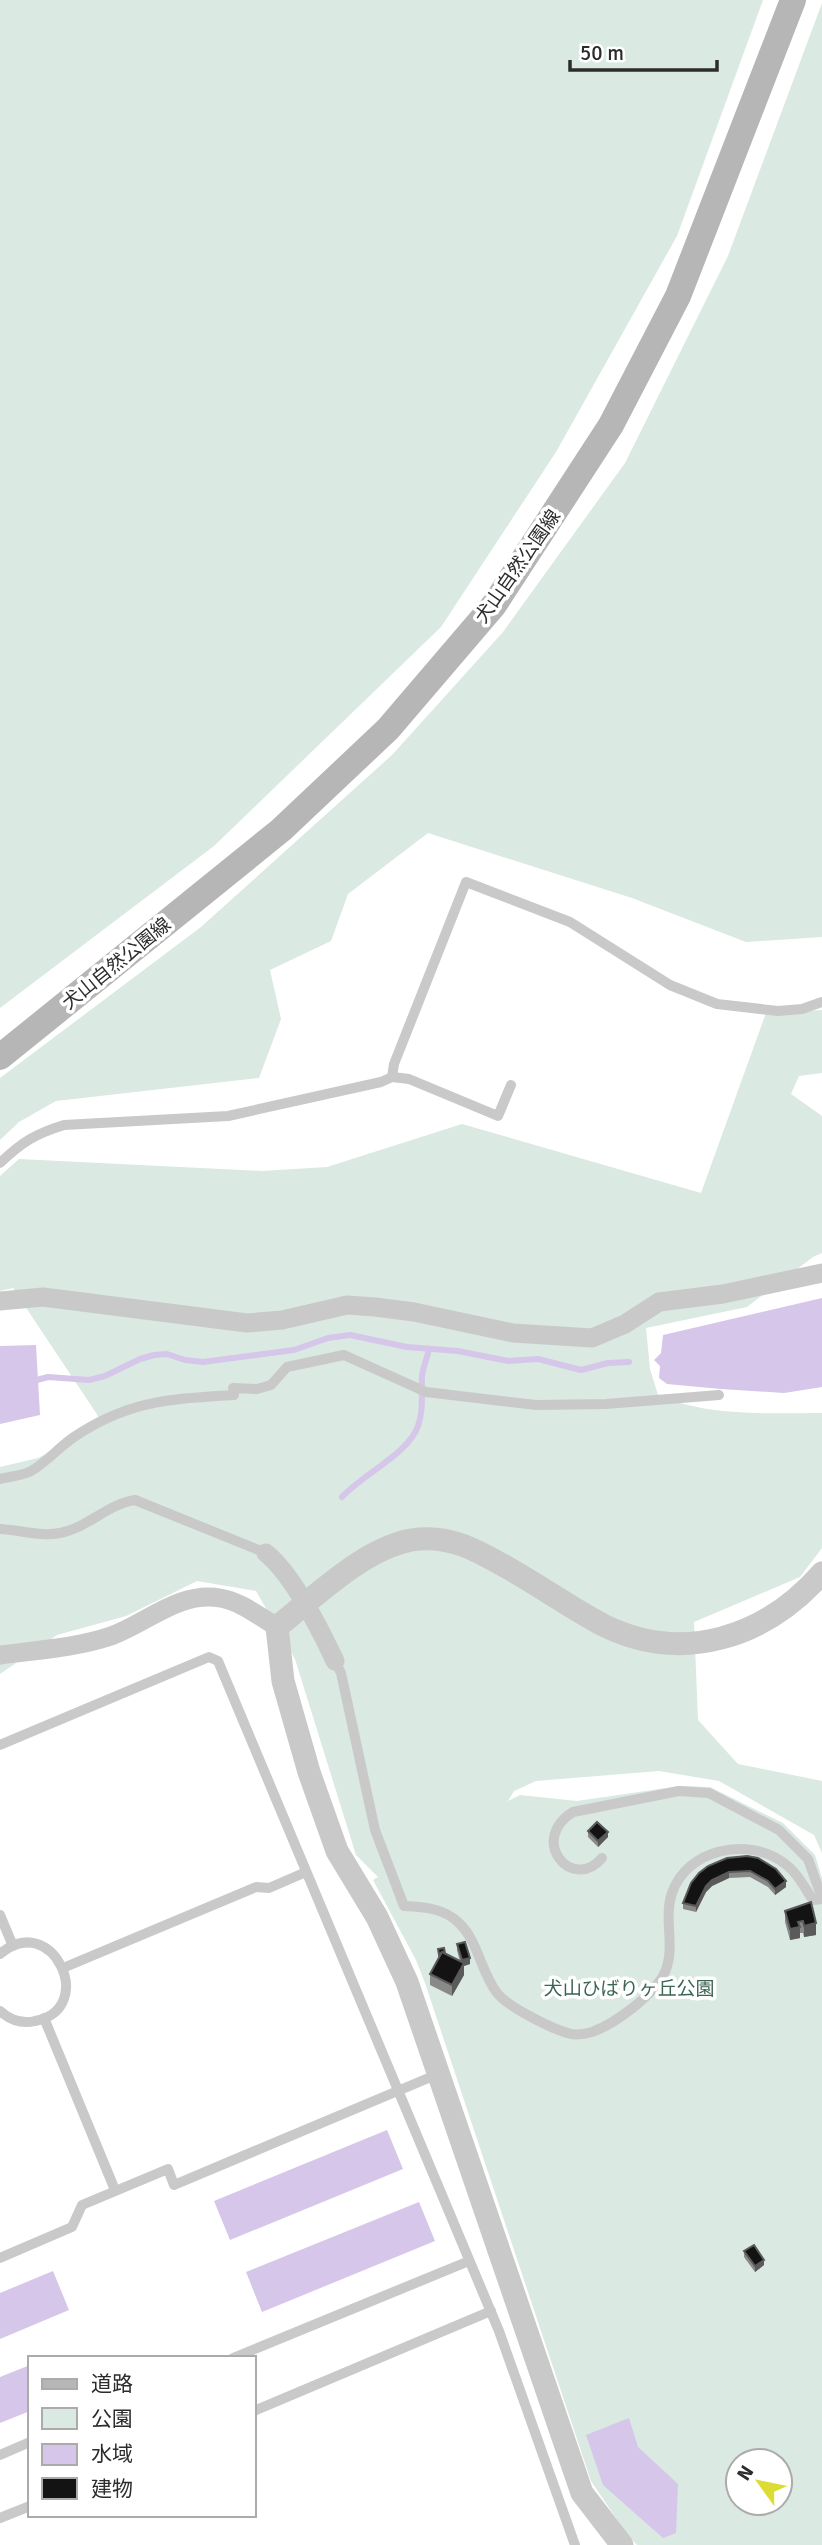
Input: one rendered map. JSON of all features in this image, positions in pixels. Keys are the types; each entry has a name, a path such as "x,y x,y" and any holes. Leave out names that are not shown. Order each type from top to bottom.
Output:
{"main road":[{"name":"犬山自然公園線","path":"0,1057 281,830 388,729 494,605 611,425 678,296 793,0"}],"street":[{"path":"0,1301 43,1297 247,1323 282,1320 347,1305 414,1312 513,1333 592,1338 625,1324 659,1302 723,1294 822,1273"},
{"path":"277,1627 380,1550 416,1539 445,1539 475,1550 604,1625 636,1638 673,1642 708,1642 764,1623 799,1599 822,1573"},
{"path":"265,1553 279,1564 324,1637 335,1661"},
{"path":"0,1655 64,1647 112,1635 191,1597 221,1598 238,1604 277,1627"},
{"path":"277,1627 283,1681 309,1772 337,1851 377,1917 407,1982 582,2493 622,2545"}],"lane":[{"path":"392,1077 394,1064 466,882 570,922 670,985 717,1004 778,1011 802,1009 822,1002"},
{"path":"0,1163 21,1143 40,1132 64,1125 228,1116 368,1085 392,1077 409,1079 498,1116 511,1085"},
{"path":"0,1479 30,1472 74,1437 118,1413 145,1403 234,1395 233,1388 257,1389 271,1385 286,1367 344,1355 426,1392 536,1405 606,1404 719,1395"},
{"path":"0,1530 23,1530 46,1536 64,1533 122,1502 135,1500 265,1553"},
{"path":"0,1745 209,1657 218,1661 491,2311 575,2545"},
{"path":"335,1661 341,1673 375,1830 404,1906 442,1911 460,1924 498,1996 555,2028 582,2035 594,2031 646,1998 666,1970 670,1954 667,1920 673,1890 690,1867 713,1853 732,1848 755,1849 769,1854 795,1873 813,1900 822,1898 808,1859 779,1830 709,1793 679,1791 573,1812 559,1823 554,1838 555,1854 560,1861 574,1869 581,1869 596,1865 603,1858"},
{"path":"63,1968 256,1887 269,1888 306,1872"},
{"path":"0,1915 13,1945"},
{"path":"0,1954 13,1945 40,1945 52,1952 63,1968 66,1984 59,2007 44,2018 27,2022 14,2020 0,2011"},
{"path":"44,2018 115,2190"},
{"path":"0,2258 72,2227 82,2206 115,2190 168,2169 174,2185 438,2074"},
{"path":"238,2356 469,2261"},
{"path":"256,2410 491,2311"},
{"path":"0,2455 28,2443"},
{"path":"0,2518 28,2506"}],"green space":[{"path":"0,0 763,0 677,236 556,452 441,627 214,846 0,1008"},
{"path":"822,3 822,937 746,942 632,898 428,833 348,894 331,941 270,970 281,1019 259,1078 56,1101 19,1122 0,1140 0,1078 201,927 392,755 503,632 625,463 728,256"},
{"name":"犬山ひばりヶ丘公園","path":"822,1010 822,1073 799,1076 791,1094 822,1116 822,1253 747,1307 646,1328 650,1369 658,1395 697,1407 718,1410 822,1413 822,1548 800,1577 694,1622 698,1720 738,1764 822,1781 822,1853 814,1835 719,1781 659,1771 536,1781 514,1791 508,1801 520,1795 577,1801 680,1786 710,1787 783,1823 815,1855 822,1878 822,2545 637,2545 591,2481 425,1983 416,1960 373,1880 378,1877 356,1855 295,1659 256,1591 197,1581 126,1616 57,1635 0,1674 0,1467 38,1458 104,1425 13,1288 0,1291 0,1176 19,1159 262,1171 327,1167 462,1124 701,1193 766,1013"}],"water":[{"path":"822,1298 822,1387 784,1393 667,1384 659,1378 660,1366 654,1360 661,1353 663,1335"},
{"path":"36,1345 40,1415 0,1424 0,1346"},
{"path":"387,2130 403,2169 230,2240 214,2201"},
{"path":"419,2202 435,2241 262,2312 246,2272"},
{"path":"53,2271 69,2310 0,2339 0,2293"},
{"path":"28,2366 28,2412 0,2423 0,2377"},
{"path":"629,2418 638,2447 678,2484 676,2533 663,2538 603,2485 586,2435"}],"building":[{"path":"597,1822 608,1832 598,1841 588,1831"},
{"path":"727,1858 758,1858 776,1869 786,1881 775,1889 768,1881 750,1871 729,1872 706,1886 696,1906 683,1903 691,1883 708,1866"},
{"path":"811,1902 816,1923 804,1926 803,1921 798,1922 800,1927 790,1929 785,1911"},
{"path":"465,1942 470,1958 462,1960 457,1944"},
{"path":"442,1952 464,1963 452,1985 430,1974"},
{"path":"754,2245 764,2260 755,2266 744,2251"}],"waterway":[{"path":"37,1380 48,1377 89,1380 154,1355 167,1354 203,1362 294,1350 328,1338 350,1335 407,1347 458,1351 508,1361 538,1359 581,1370 608,1363 629,1362"},
{"path":"342,1497 395,1455 413,1436 421,1413 422,1376 429,1349"}]}
